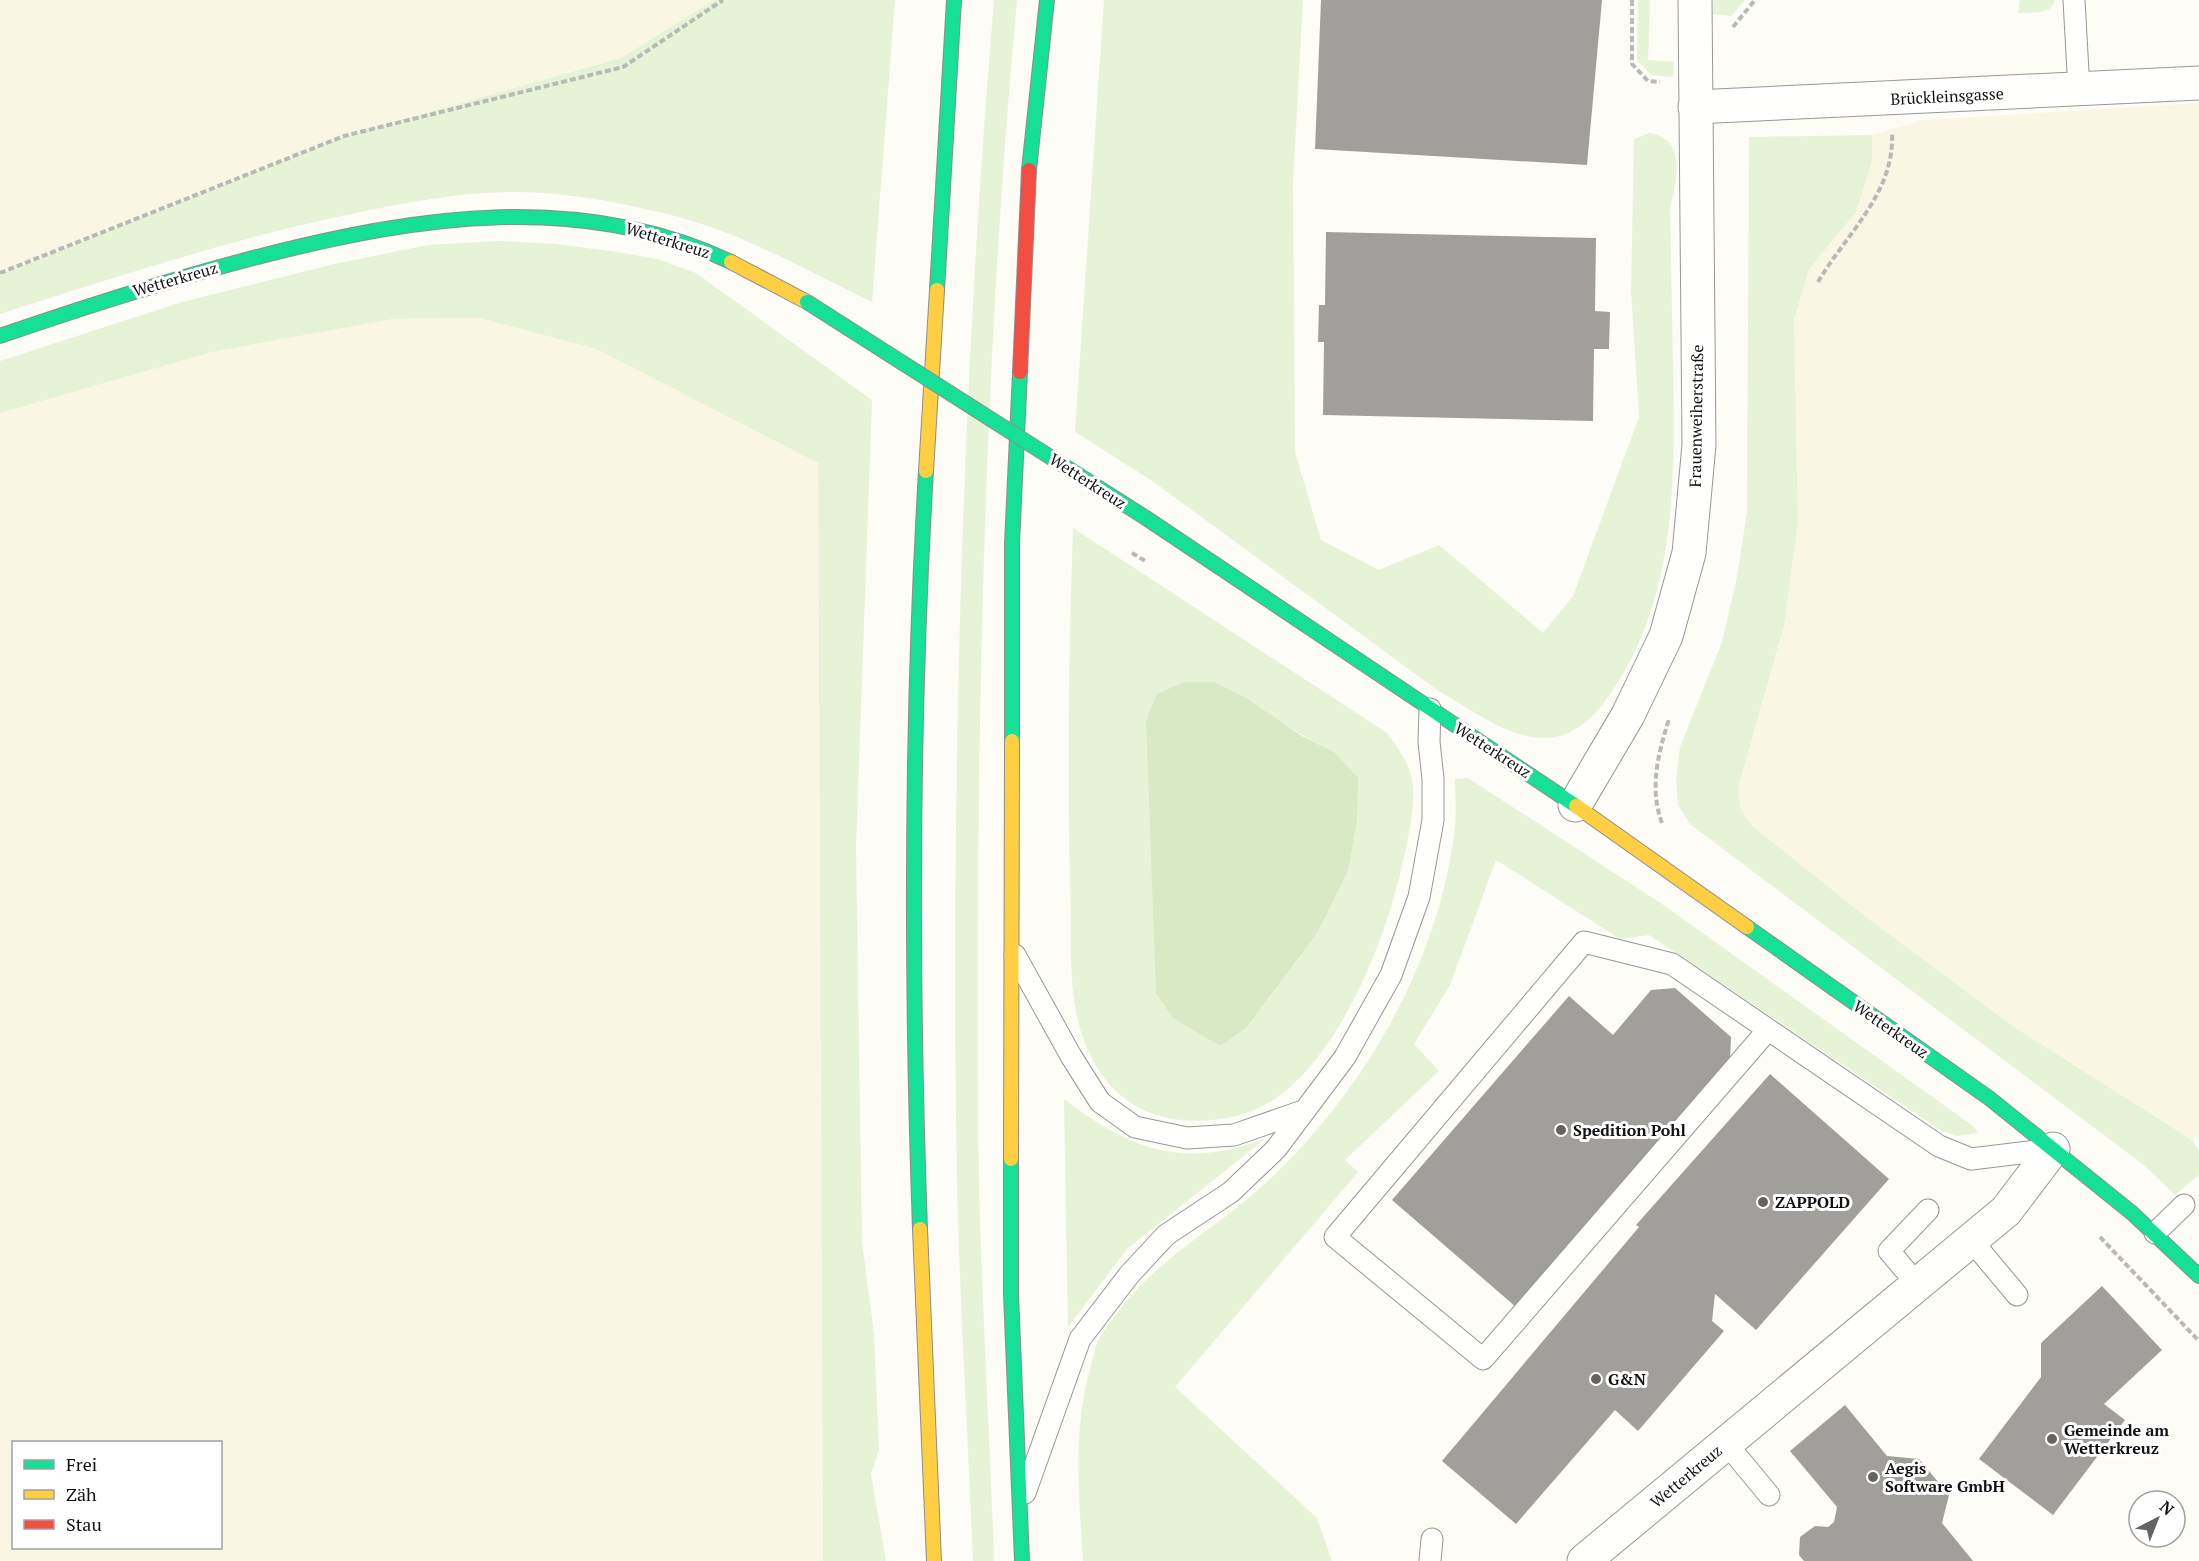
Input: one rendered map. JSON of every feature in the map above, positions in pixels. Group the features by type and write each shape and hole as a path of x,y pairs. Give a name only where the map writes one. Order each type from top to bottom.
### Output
{"main road":[{"path":"934,1561 926,1407 915,1083 916,789 923,523 954,0"},
{"path":"1022,1561 1018,1513 1011,1294 1012,544 1029,171 1047,0"},
{"name":"Wetterkreuz","path":"0,336 120,294 217,267 413,223 471,215 536,215 590,220 638,229 705,249 756,273 807,302 1146,518 1575,805 1989,1098 2155,1233 2199,1276"}],"street":[{"name":"Frauenweiherstraße","path":"1575,805 1628,715 1666,636 1689,553 1699,445 1695,0"},
{"name":"Brückleinsgasse","path":"1695,107 2199,83"},
{"name":"Wetterkreuz","path":"1584,1561 2006,1211 2053,1149"}],"lane":[{"path":"2074,0 2079,90"},
{"path":"1018,1513 1080,1340 1129,1275 1166,1235 1231,1192 1276,1149 1303,1110 1345,1057 1385,985 1419,897 1433,820 1433,779 1428,742 1430,709"},
{"path":"1767,1031 1483,1359 1335,1237 1584,942 1672,964 1767,1031 1939,1146 1971,1159 2053,1149"},
{"path":"1011,948 1071,1056 1100,1102 1135,1127 1187,1138 1234,1135 1303,1110"},
{"path":"2155,1233 2184,1205"},
{"path":"1917,1284 1889,1251 1928,1210"},
{"path":"1971,1240 2017,1295"},
{"path":"1726,1443 1769,1495"},
{"path":"1430,1561 1432,1539"}],"path":[{"path":"0,273 344,136 623,67 723,0"},
{"path":"1632,0 1632,64 1648,81 1670,83"},
{"path":"1818,282 1830,260 1872,206 1882,184 1893,138 1891,99"},
{"path":"1670,714 1659,750 1655,783 1656,805 1663,824 1670,832"}],"shaded area":[{"path":"0,0 714,0 621,58 344,136 0,275"},
{"path":"2199,103 2199,1136 2192,1140 2017,1029 1866,917 1751,825 1740,807 1738,788 1784,626 1798,522 1794,320 1809,269 1856,212 1872,161 1872,135 1924,120"},
{"path":"480,318 596,349 818,463 823,1561 0,1561 0,413 212,352 393,319"}],"green space":[{"path":"714,0 895,0 872,302 744,240 690,220 606,201 548,193 509,192 429,199 306,224 174,259 0,314 0,275 344,136 621,58"},
{"path":"994,0 1017,0 996,277 980,696 978,1114 982,1282 994,1561 973,1561 957,1170 956,835 967,417 983,139"},
{"path":"1104,0 1303,0 1293,182 1295,452 1321,540 1379,570 1439,545 1543,633 1573,596 1639,417 1631,291 1634,139 1650,133 1670,143 1674,152 1677,174 1670,208 1674,408 1672,492 1668,533 1661,574 1650,614 1635,652 1608,697 1578,728 1559,736 1534,737 1505,729 1478,715 1440,692 1151,480 1075,432"},
{"path":"1638,0 1650,0 1648,60 1674,62 1673,77 1651,75 1637,60"},
{"path":"1713,0 1745,0 1731,16 1712,14"},
{"path":"2020,0 2055,0 2053,5 2045,11 2018,13"},
{"path":"1872,135 1872,161 1856,212 1809,269 1794,320 1798,522 1784,626 1738,788 1740,807 1751,825 1866,917 2017,1029 2192,1140 2199,1151 2199,1175 2175,1195 2145,1166 1690,824 1678,805 1676,781 1680,747 1722,642 1737,577 1747,512 1749,137"},
{"path":"497,241 556,244 617,252 657,259 696,273 872,400 856,847 862,1241 874,1335 879,1450 871,1474 886,1561 823,1561 818,463 596,349 480,318 393,319 212,352 0,413 0,361 182,302 334,264 428,245"},
{"path":"1073,528 1387,733 1408,766 1412,779 1411,822 1399,879 1377,947 1346,1014 1306,1071 1283,1093 1254,1110 1238,1115 1222,1119 1188,1121 1156,1115 1140,1109 1126,1100 1103,1077 1094,1063 1081,1032 1072,983 1069,838","holes":["1215,682 1303,736 1334,752 1348,871 1318,932 1246,1028"]},
{"path":"1184,682 1215,682 1246,698 1302,736 1334,752 1358,778 1357,820 1348,871 1318,932 1246,1028 1220,1046 1173,1018 1156,993 1146,720 1157,694"},
{"path":"1468,778 1662,904 1973,1126 1978,1133 1957,1136 1942,1131 1649,935 1620,939 1496,860 1450,985 1414,1044 1439,1071 1345,1160 1358,1172 1175,1387 1317,1518 1332,1561 1083,1561 1079,1439 1085,1390 1099,1339 1130,1298 1160,1267 1245,1201 1284,1166 1320,1126 1353,1083 1383,1037 1408,988 1429,938 1444,886 1454,834 1455,779"},
{"path":"1064,1099 1112,1131 1159,1150 1210,1153 1237,1148 1266,1138 1127,1249 1068,1327"}],"building":[{"path":"1321,0 1602,0 1587,165 1315,149"},
{"path":"1326,232 1596,238 1595,311 1610,312 1609,349 1594,349 1593,421 1323,415 1324,342 1318,342 1319,305 1325,305"},
{"name":"Spedition Pohl","path":"1675,988 1731,1037 1730,1060 1516,1307 1392,1200 1569,996 1613,1035 1651,990"},
{"path":"1770,1074 1889,1179 1756,1330 1715,1294 1712,1321 1724,1331 1638,1431 1615,1410 1516,1524 1442,1461 1639,1227 1636,1225"},
{"path":"2102,1286 2162,1350 2104,1404 2125,1420 2053,1515 1979,1459 2041,1377 2041,1343"},
{"name":"Aegis Software GmbH","path":"1845,1405 1887,1456 1919,1459 1949,1495 1942,1523 1973,1561 1804,1561 1799,1555 1800,1537 1815,1526 1828,1527 1834,1522 1837,1507 1790,1451"}],"traffic: fast":[{"path":"937,290 954,0"},
{"path":"1029,170 1047,0"},
{"path":"0,336 131,293 265,255 323,241 441,221 500,217 558,218 617,225 674,240 731,262"},
{"path":"807,302 1146,518"},
{"path":"1012,741 1012,544 1020,372"},
{"path":"920,1229 915,1040 914,850 917,660 926,471"},
{"path":"1146,518 1576,806"},
{"path":"1747,927 1989,1098 2132,1213 2199,1276"},
{"path":"1011,1159 1011,1294 1022,1561"}],"traffic: slow":[{"path":"731,262 807,302"},
{"path":"926,471 937,290"},
{"path":"1011,1159 1012,741"},
{"path":"1576,806 1747,927"},
{"path":"920,1229 934,1561"}],"traffic: jam":[{"path":"1020,372 1029,170"}],"place":[{"name":"Spedition Pohl","path":"1561,1130"},
{"name":"ZAPPOLD","path":"1763,1202"},
{"name":"G&N","path":"1596,1379"},
{"name":"Gemeinde am Wetterkreuz","path":"2052,1439"},
{"name":"Aegis Software GmbH","path":"1873,1477"}]}
